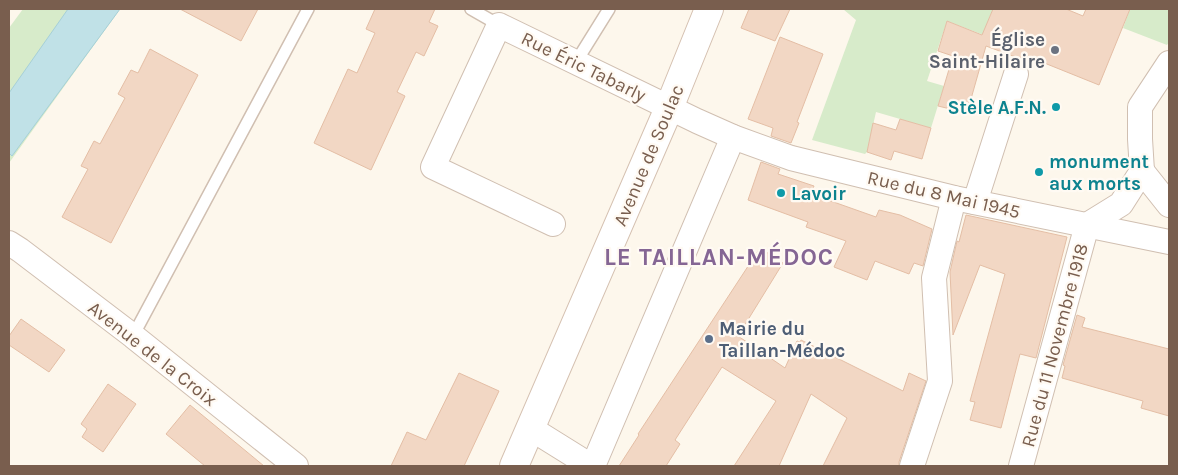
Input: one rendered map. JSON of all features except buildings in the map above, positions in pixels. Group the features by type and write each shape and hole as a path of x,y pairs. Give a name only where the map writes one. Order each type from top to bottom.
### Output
{"main road":[{"name":"Avenue de Soulac","path":"514,466 709,9"}],"street":[{"name":"Rue Éric Tabarly","path":"499,25 668,108"},
{"path":"499,25 433,168 553,224"},
{"path":"1169,63 1140,107 1142,171 1169,205"},
{"path":"912,466 940,381 934,278 1016,74"},
{"name":"Rue du 8 Mai 1945","path":"668,108 733,137 791,158 964,200 1169,242"},
{"path":"530,428 592,466 733,137"},
{"path":"1087,225 1121,204 1142,171"},
{"name":"Rue du 11 Novembre 1918","path":"1021,466 1087,225"},
{"name":"Avenue de la Croix","path":"9,243 133,336 296,466"}],"lane":[{"path":"133,336 308,9"},
{"path":"470,9 499,25"},
{"path":"576,62 609,9"}],"green space":[{"path":"23,9 120,9 9,163 9,28"},
{"path":"843,9 993,9 989,18 992,27 989,37 947,21 927,81 944,86 931,128 876,112 865,154 812,140 856,20"},
{"path":"1130,9 1169,9 1169,42 1167,45 1123,28"}],"water":[{"path":"68,9 120,9 12,156 9,153 9,93"}],"place":[{"name":"Église Saint-Hilaire","path":"1055,50"},
{"name":"Stèle A.F.N.","path":"1056,107"},
{"name":"monument aux morts","path":"1039,172"},
{"name":"Lavoir","path":"781,193"},
{"name":"Mairie du Taillan-Médoc","path":"709,339"}],"district":[{"name":"LE TAILLAN-MÉDOC","path":"719,257"}]}
